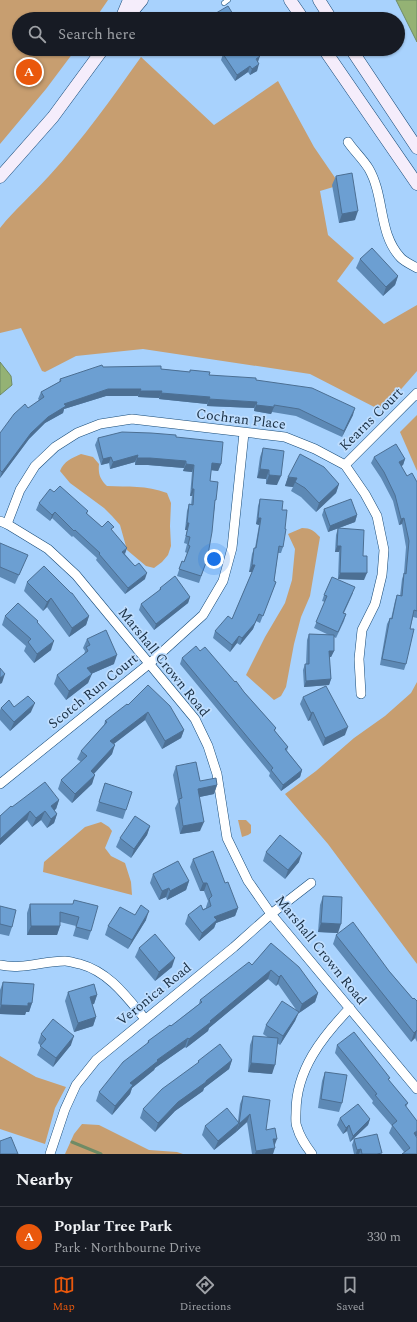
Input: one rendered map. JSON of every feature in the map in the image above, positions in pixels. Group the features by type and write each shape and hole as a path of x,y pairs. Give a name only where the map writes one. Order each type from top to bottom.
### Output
{"main road":[{"path":"124,12 129,0"},
{"path":"132,12 142,0"},
{"path":"290,0 298,12"},
{"path":"319,0 327,12"},
{"path":"0,177 52,117 98,56"},
{"path":"329,56 417,184"},
{"path":"356,56 417,148"}],"street":[{"path":"348,142 369,169 379,197 389,241 402,259 417,268"},
{"name":"Kearns Court","path":"345,465 417,393"},
{"name":"Cochran Place","path":"4,522 20,490 35,466 55,447 77,433 100,424 132,419 285,437 315,448 345,465 365,494 377,516 384,550 382,575 374,604 362,630 359,659 361,694"},
{"name":"Scotch Run Court","path":"0,784 150,663 203,615 223,581 232,548 244,433"},
{"name":"Marshall Crown Road","path":"4,522 48,550 76,575 195,719 208,746 217,774 227,838 248,881 271,914 417,1089"},
{"name":"Veronica Road","path":"50,1154 65,1109 76,1085 96,1060 145,1018 234,947 271,914 311,883"},
{"path":"0,965 26,966 66,961 87,966 104,975 118,986 145,1018"},
{"path":"312,1154 303,1143 296,1126 296,1099 302,1075 317,1046 350,1008"}],"shaded area":[{"path":"0,0 108,0 100,12 12,12 12,56 71,56 46,89 0,144"},
{"path":"396,0 417,0 417,42 405,18 405,12 402,12"},
{"path":"141,57 214,125 278,81 314,147 340,185 320,191 328,235 354,258 337,281 384,324 417,305 417,371 382,411 310,374 143,349 76,356 45,372 42,371 21,328 0,333 0,228 74,148"},
{"path":"0,362 11,376 12,385 0,395"},
{"path":"417,415 417,471 400,432"},
{"path":"81,454 93,457 99,464 100,476 107,486 144,488 159,490 167,493 171,503 171,546 168,555 154,568 146,566 127,550 120,525 104,508 70,483 60,471 66,462"},
{"path":"302,528 312,530 320,537 310,596 301,617 286,687 281,696 274,700 246,675 265,637 285,603 292,580 295,549 288,534"},
{"path":"417,682 417,964 328,844 285,794 316,771 354,738 385,716 411,693"},
{"path":"238,820 246,820 251,825 251,833 242,837"},
{"path":"101,822 112,831 105,848 111,856 125,863 131,882 132,895 43,872 44,862 85,827"},
{"path":"0,1056 36,1077 66,1087 55,1108 45,1144 0,1129"},
{"path":"82,1124 99,1125 149,1150 177,1152 183,1154 65,1154 74,1134"}],"building":[{"path":"228,6 232,12 218,12"},
{"path":"224,56 260,56 256,59 259,64 252,69 250,66 237,75"},
{"path":"352,173 358,211 342,214 336,176"},
{"path":"372,248 398,276 386,287 360,259"},
{"path":"102,365 103,367 161,366 161,369 190,372 190,370 210,372 209,375 256,378 256,380 312,388 355,408 344,431 299,409 274,405 274,407 256,405 257,402 209,399 210,397 161,393 162,391 140,391 141,389 108,389 64,404 66,406 48,417 31,433 2,472 0,470 0,433 14,414 25,404 28,408 44,397 41,392 61,381 60,379"},
{"path":"122,432 176,435 176,437 223,442 221,464 212,463 210,481 218,482 207,560 201,576 179,569 182,561 184,562 190,546 188,545 190,537 186,536 189,523 187,523 189,504 193,505 194,489 192,489 194,465 186,464 186,461 137,458 138,455 113,462 111,457 103,459 98,438"},
{"path":"396,444 405,459 399,462 407,476 412,473 417,482 417,611 414,610 410,629 414,629 406,664 382,659 390,618 392,619 397,595 402,596 409,541 404,518 401,519 395,495 384,472 374,457"},
{"path":"263,448 284,451 281,476 269,475 269,470 260,469"},
{"path":"300,454 324,467 339,484 319,503 305,488 295,482 297,478 288,477"},
{"path":"60,486 88,511 86,513 102,527 108,521 114,527 111,529 127,548 122,552 135,566 139,563 147,573 128,588 99,554 100,553 75,530 74,531 55,512 52,515 39,503 50,489 54,492"},
{"path":"260,499 283,501 282,510 287,510 283,547 279,546 274,581 276,582 263,616 259,614 255,623 242,638 239,636 232,645 215,631 228,616 232,619 255,565 252,565 254,548 256,548 261,518 258,518"},
{"path":"351,499 357,515 330,526 324,509"},
{"path":"338,528 364,530 363,556 367,556 367,573 340,573 341,546 337,546"},
{"path":"0,543 28,555 19,575 0,567"},
{"path":"44,566 72,593 89,616 72,628 51,598 47,602 27,582"},
{"path":"175,576 190,597 156,624 141,604"},
{"path":"332,577 355,587 343,613 346,614 338,632 316,622 327,596 324,595"},
{"path":"18,603 38,621 37,622 54,641 37,654 28,642 31,639 5,616"},
{"path":"106,630 117,655 87,668 92,674 69,691 57,675 88,651 86,647 90,645 87,639"},
{"path":"309,634 334,635 334,651 329,651 331,679 306,681 305,664 309,664"},
{"path":"196,646 200,651 205,647 235,682 236,681 276,728 274,730 288,747 285,749 302,770 283,785 271,770 273,768 182,658"},
{"path":"0,668 5,674 0,678"},
{"path":"148,685 170,706 184,730 165,741 148,712 110,741 115,745 91,771 95,775 75,794 61,780 87,756 81,751 107,722 105,721 127,704 128,705"},
{"path":"326,686 348,727 325,738 313,712 311,713 303,697"},
{"path":"28,696 35,703 14,722 1,708 9,700 14,707"},
{"path":"196,762 200,781 216,778 217,785 198,789 204,822 183,826 179,799 182,798 176,766"},
{"path":"45,782 59,800 51,806 57,814 51,819 45,811 36,818 30,811 0,839 0,816 11,806 12,807"},
{"path":"105,783 132,792 126,810 99,802"},
{"path":"135,816 150,826 134,849 120,838"},
{"path":"280,835 302,853 288,870 266,852"},
{"path":"213,851 225,883 228,882 238,908 214,917 217,920 202,933 188,915 201,905 203,910 211,906 209,899 212,896 207,883 203,883 193,859"},
{"path":"178,861 189,881 170,891 169,888 162,891 153,874"},
{"path":"323,896 342,897 341,924 321,923"},
{"path":"74,900 98,906 91,931 76,927 79,917 60,912 60,926 31,926 30,904 73,904"},
{"path":"141,905 149,911 132,940 108,926 120,907 135,915"},
{"path":"0,906 16,910 12,927 0,924"},
{"path":"353,922 389,971 413,999 414,998 417,1001 417,1030 414,1033 336,935"},
{"path":"155,934 175,958 159,972 139,948"},
{"path":"271,943 299,967 318,993 302,1004 281,975 279,977 271,970 210,1021 211,1022 189,1039 188,1038 157,1060 158,1061 130,1083 133,1085 115,1106 99,1092 123,1062 149,1042 148,1041 170,1025 171,1026 202,1002 200,1000 249,962 252,965"},
{"path":"3,982 34,984 32,1003 28,1003 28,1006 1,1005"},
{"path":"94,984 97,995 90,997 96,1017 78,1023 68,992"},
{"path":"282,1001 299,1012 283,1036 266,1025"},
{"path":"53,1019 74,1036 56,1058 40,1046 46,1039 41,1034"},
{"path":"354,1032 390,1078 388,1079 408,1103 405,1105 417,1121 417,1131 414,1133 417,1138 417,1154 402,1154 410,1148 392,1125 397,1121 337,1045"},
{"path":"253,1036 278,1038 275,1065 251,1063"},
{"path":"220,1044 232,1060 206,1082 178,1102 158,1123 143,1109 162,1089 199,1062 198,1061"},
{"path":"325,1072 347,1075 342,1103 321,1099"},
{"path":"243,1096 270,1100 266,1130 275,1128 277,1139 273,1139 275,1148 256,1151 250,1114 239,1124"},
{"path":"358,1104 370,1119 353,1136 349,1125 346,1128 340,1118"},
{"path":"227,1108 239,1123 218,1141 205,1126"},
{"path":"377,1134 382,1153 362,1154 361,1149 357,1150 354,1139"},
{"path":"11,1137 18,1154 0,1154 0,1141"}],"waterway":[{"path":"72,1142 101,1154"}],"place":[{"name":"Poplar Tree Park","path":"29,72"}]}
